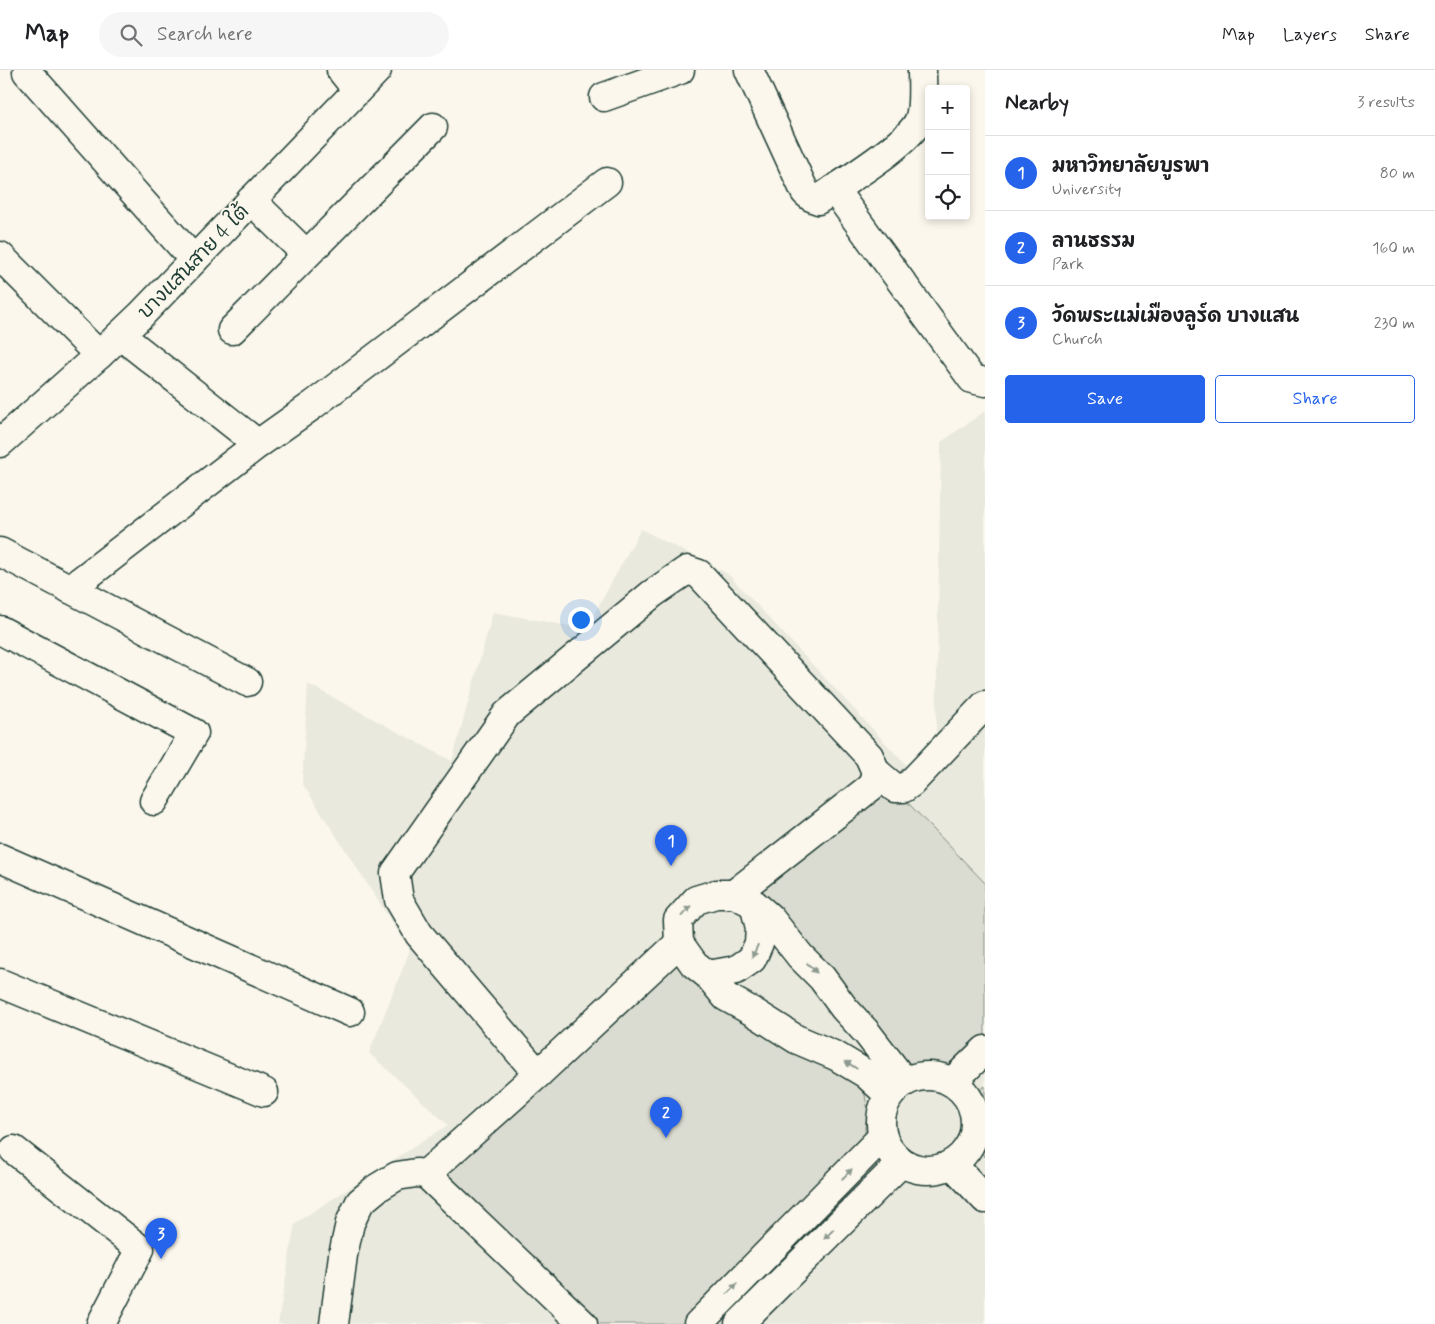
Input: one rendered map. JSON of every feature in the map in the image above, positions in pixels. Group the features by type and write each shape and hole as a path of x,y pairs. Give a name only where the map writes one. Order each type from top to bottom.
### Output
{"street":[{"name":"บางแสนสาย 4 ใต้","path":"0,443 99,355 194,260 251,200 349,80 377,70"},
{"path":"749,70 805,192 818,200 888,152 913,131 920,119 923,94 922,70"},
{"path":"604,97 672,71"},
{"path":"28,72 194,260"},
{"path":"232,330 433,126"},
{"path":"70,589 258,444 314,405 607,182"},
{"path":"834,189 972,379 985,382"},
{"path":"251,200 306,254"},
{"path":"0,256 99,355"},
{"path":"120,335 258,444"},
{"path":"0,552 248,682"},
{"path":"538,1074 419,934 399,900 395,873 507,714 652,594 688,570 699,574 869,756 876,772 895,788 904,788 911,783 985,705"},
{"path":"0,630 194,733 154,801"},
{"path":"744,899 872,786 876,772"},
{"path":"0,858 350,1012"},
{"path":"716,894 744,899 770,918 885,1055 896,1088 866,1074 836,1056 796,1039 726,997 708,975 694,964 679,942 678,920 696,900 716,894"},
{"path":"708,975 736,970 752,959 759,942 760,928 744,899"},
{"path":"426,1174 538,1074 679,942"},
{"path":"0,983 264,1092"},
{"path":"969,1089 942,1077 930,1075 917,1076 896,1088 882,1108 880,1123 882,1138 890,1152 901,1163 927,1171 940,1169 952,1164 964,1155 978,1150 974,1112 969,1089 985,1050"},
{"path":"698,1324 882,1138"},
{"path":"14,1150 140,1249 101,1324"},
{"path":"739,1324 901,1163"},
{"path":"952,1164 985,1199"},
{"path":"334,1324 343,1255 350,1222 360,1202 377,1188 398,1176 416,1173 426,1174 583,1324"}],"shaded area":[{"path":"985,411 985,1324 278,1324 295,1223 448,1125 369,1053 410,950 302,783 308,684 452,761 493,612 586,629 641,529 728,574 907,766 936,733 941,442"},
{"path":"884,778 985,883 985,1050 960,1075 908,1073 742,888"},
{"path":"674,953 856,1081 865,1095 868,1112 865,1127 865,1150 685,1324 583,1324 426,1174"},
{"path":"985,1086 985,1157 971,1143 978,1092"}],"place":[{"name":"มหาวิทยาลัยบูรพา","path":"671,866"},
{"name":"ลานธรรม","path":"666,1138"},
{"name":"วัดพระแม่เมืองลูร์ด บางแสน","path":"161,1259"}]}
